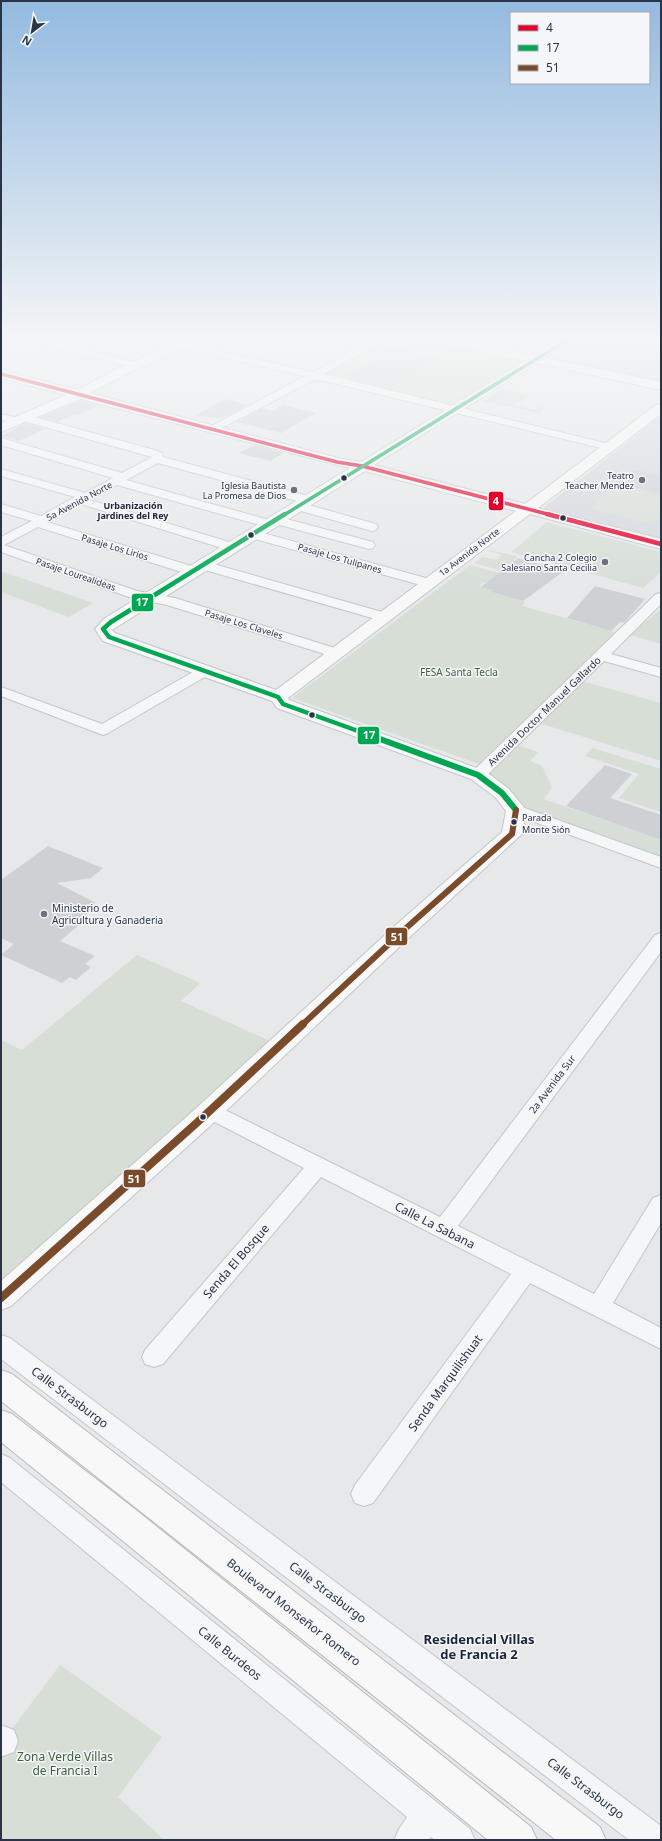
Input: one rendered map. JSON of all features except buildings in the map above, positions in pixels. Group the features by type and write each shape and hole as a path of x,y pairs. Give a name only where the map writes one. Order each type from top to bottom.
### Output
{"main road":[{"path":"1,428 12,423"},
{"path":"195,423 337,462 362,466 661,544"},
{"path":"434,423 111,622 104,629 109,637 278,697 283,704 478,775"},
{"name":"1a Avenida Norte","path":"278,697 641,423"},
{"name":"Avenida Doctor Manuel Gallardo","path":"478,775 502,793 516,810"},
{"path":"1,1298 210,1110 404,929 512,834 516,810"},
{"name":"Boulevard Monseñor Romero","path":"1,1383 587,1840"},
{"path":"1,1424 124,1521 518,1840"}],"street":[{"path":"36,423 151,452 158,455 156,459 303,503 372,527"},
{"path":"215,428 225,423"},
{"path":"509,423 609,447"},
{"path":"1,442 120,479 273,522 369,546"},
{"name":"5a Avenida Norte","path":"1,542 156,459"},
{"path":"1,472 232,547"},
{"name":"Pasaje Los Lirios","path":"1,508 40,522 198,568 384,617"},
{"name":"Pasaje Los Tulipanes","path":"252,534 428,583"},
{"name":"Pasaje Lourealideas","path":"1,548 134,594 151,598"},
{"name":"Avenida Doctor Manuel Gallardo","path":"478,775 661,597"},
{"name":"Pasaje Los Claveles","path":"151,598 170,601 336,653"},
{"path":"600,655 661,673"},
{"path":"1,691 103,730 204,671"},
{"path":"516,810 661,863"},
{"name":"2a Avenida Sur","path":"444,1229 661,939"},
{"name":"Calle La Sabana","path":"210,1110 661,1339"},
{"name":"Senda El Bosque","path":"154,1357 318,1166"},
{"path":"598,1307 661,1204"},
{"name":"Senda Marquilishuat","path":"364,1494 526,1271"},
{"name":"Calle Strasburgo","path":"1,1345 654,1840"},
{"name":"Calle Burdeos","path":"1,1466 459,1840"},
{"path":"410,1840 427,1815"}],"shaded area":[{"path":"652,423 661,423 661,538 543,508"}],"green space":[{"path":"616,486 661,497 661,517 653,525 589,509"},
{"name":"Cancha 2 Colegio Salesiano Santa Cecilia","path":"547,522 661,552 661,572 643,588 511,552"},
{"path":"490,550 517,556 514,560 550,570 502,571 474,563 483,557 496,560 502,555 488,551"},
{"name":"FESA Santa Tecla","path":"470,565 528,581 498,587 484,582 479,586 493,590 492,592 525,602 522,606 615,632 479,764 292,698"},
{"path":"1,571 93,603 69,617 1,592"},
{"path":"661,609 661,644 630,635"},
{"path":"581,681 661,703 661,761 539,723"},
{"path":"518,745 538,752 530,761 542,766 552,787 544,799 661,840 661,859 523,808 510,790 486,773"},
{"path":"592,748 661,769 661,812 619,798 639,774 585,756"},
{"path":"137,955 200,983 181,1001 270,1041 1,1286 1,1040 22,1050"},
{"name":"Zona Verde Villas de Francia I","path":"60,1665 162,1737 118,1797 164,1840 1,1840 1,1740 3,1741"}],"transit line":[{"name":"4","path":"188,423 337,462 362,466 661,544"},
{"name":"17","path":"433,423 111,622 103,629 109,637 278,697 283,704 478,775 502,793 516,810"},
{"name":"51","path":"1,1298 201,1119 405,929 512,834 516,810"}],"place":[{"name":"Teatro Teacher Mendez","path":"642,480"},
{"name":"Iglesia Bautista La Promesa de Dios","path":"294,490"},
{"name":"Cancha 2 Colegio Salesiano Santa Cecilia","path":"605,562"},
{"name":"Parada Monte Sión","path":"514,822"},
{"name":"Ministerio de Agricultura y Ganaderia","path":"44,914"}],"district":[{"name":"Urbanización Jardines del Rey","path":"133,510"},
{"name":"Residencial Villas de Francia 2","path":"479,1646"}]}
